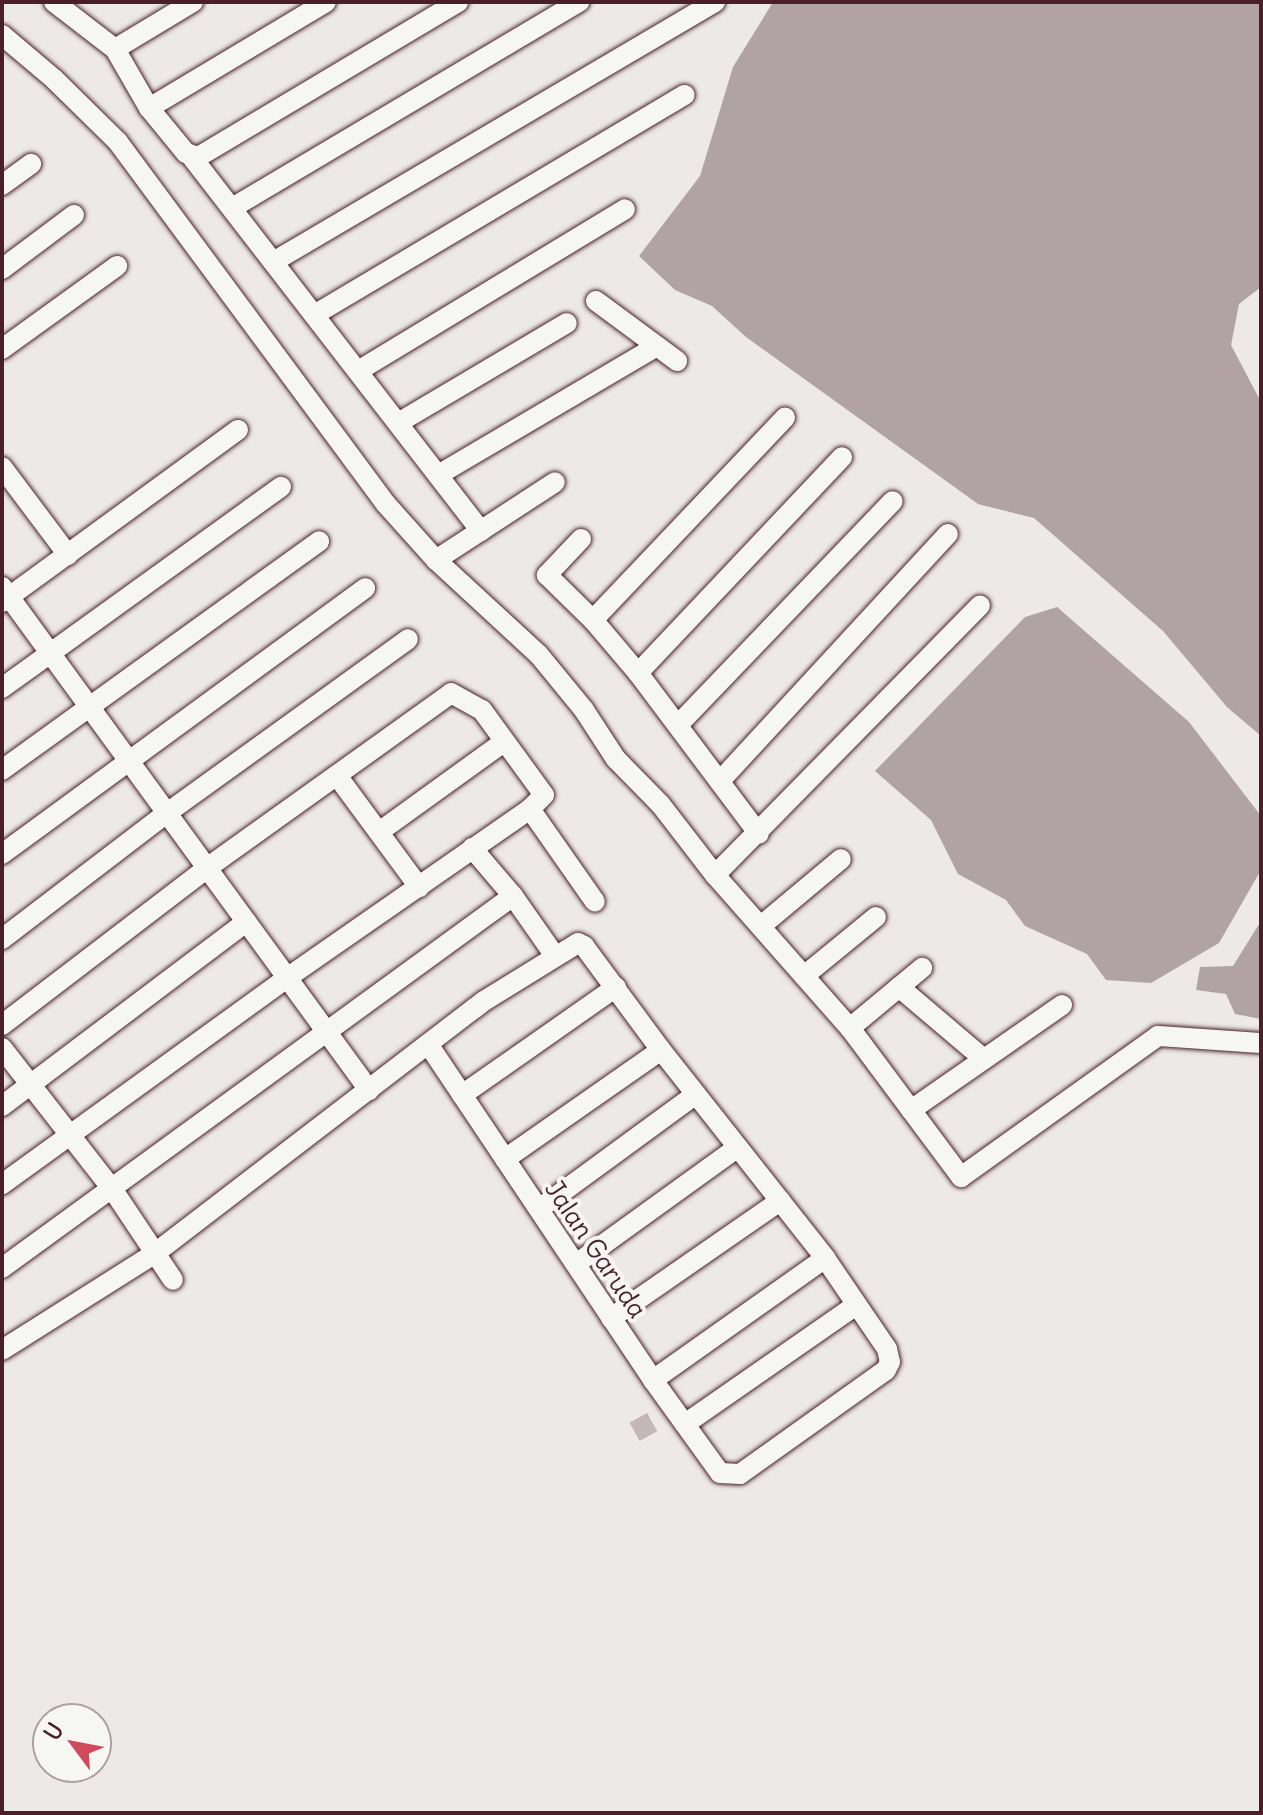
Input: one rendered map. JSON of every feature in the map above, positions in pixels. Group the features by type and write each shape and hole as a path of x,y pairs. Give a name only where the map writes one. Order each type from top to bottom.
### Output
{"street":[{"path":"115,49 193,2"},
{"path":"149,108 326,2"},
{"path":"191,156 198,157 458,2"},
{"path":"232,208 579,2"},
{"path":"273,262 715,2"},
{"path":"57,3 115,49 149,108 232,208 481,531"},
{"path":"2,35 54,79 118,142 385,503 436,560 539,655 584,710 616,759 661,805 715,875 850,1028 961,1177 1158,1036 1261,1043"},
{"path":"314,315 685,95"},
{"path":"2,185 31,164"},
{"path":"358,371 625,209"},
{"path":"2,269 74,215"},
{"path":"2,349 117,266"},
{"path":"596,301 677,361"},
{"path":"398,423 567,323"},
{"path":"438,475 657,346"},
{"path":"593,620 785,418"},
{"path":"238,430 68,555 4,596 50,652 369,1090"},
{"path":"638,673 842,457"},
{"path":"2,467 68,555"},
{"path":"436,560 555,482"},
{"path":"2,688 281,487"},
{"path":"678,725 893,501"},
{"path":"720,781 948,534"},
{"path":"581,539 547,575 593,620 638,673 759,834"},
{"path":"2,770 319,541"},
{"path":"2,854 365,588"},
{"path":"715,875 759,834 980,605"},
{"path":"2,939 167,813 408,639"},
{"path":"2,1025 207,868 338,777 451,693 482,710 544,795 530,809 287,978 2,1184"},
{"path":"379,832 504,742"},
{"path":"338,777 419,887"},
{"path":"530,809 595,902"},
{"path":"472,848 513,896 555,956"},
{"path":"761,926 841,859"},
{"path":"2,1268 513,896"},
{"path":"804,976 876,917"},
{"path":"2,1106 246,922"},
{"path":"2,1350 154,1254 484,1001 571,944 584,946 695,1095 825,1258 856,1305 685,1424"},
{"path":"850,1028 922,968"},
{"path":"462,1095 616,987"},
{"path":"899,987 984,1059"},
{"path":"911,1110 1062,1005"},
{"name":"Jalan Garuda","path":"428,1044 653,1380 720,1473 740,1474 886,1370 890,1362 887,1349 856,1305"},
{"path":"2,1048 113,1190 173,1280"},
{"path":"505,1159 661,1050"},
{"path":"539,1209 695,1095"},
{"path":"576,1264 737,1148"},
{"path":"611,1318 780,1201"},
{"path":"653,1380 825,1258"}],"shaded area":[{"path":"773,2 1261,2 1261,287 1239,304 1231,345 1261,402 1261,736 1227,707 1163,631 1034,518 978,504 746,337 712,306 675,290 639,256 700,176 733,67"},
{"path":"1057,607 1189,722 1261,816 1261,870 1219,943 1151,983 1106,980 1087,954 1025,926 1006,900 958,874 931,820 875,771 1025,617"},
{"path":"1261,921 1261,1019 1235,1014 1226,994 1196,990 1200,967 1233,966"}],"building":[{"path":"647,1413 657,1431 640,1441 630,1423"}]}
